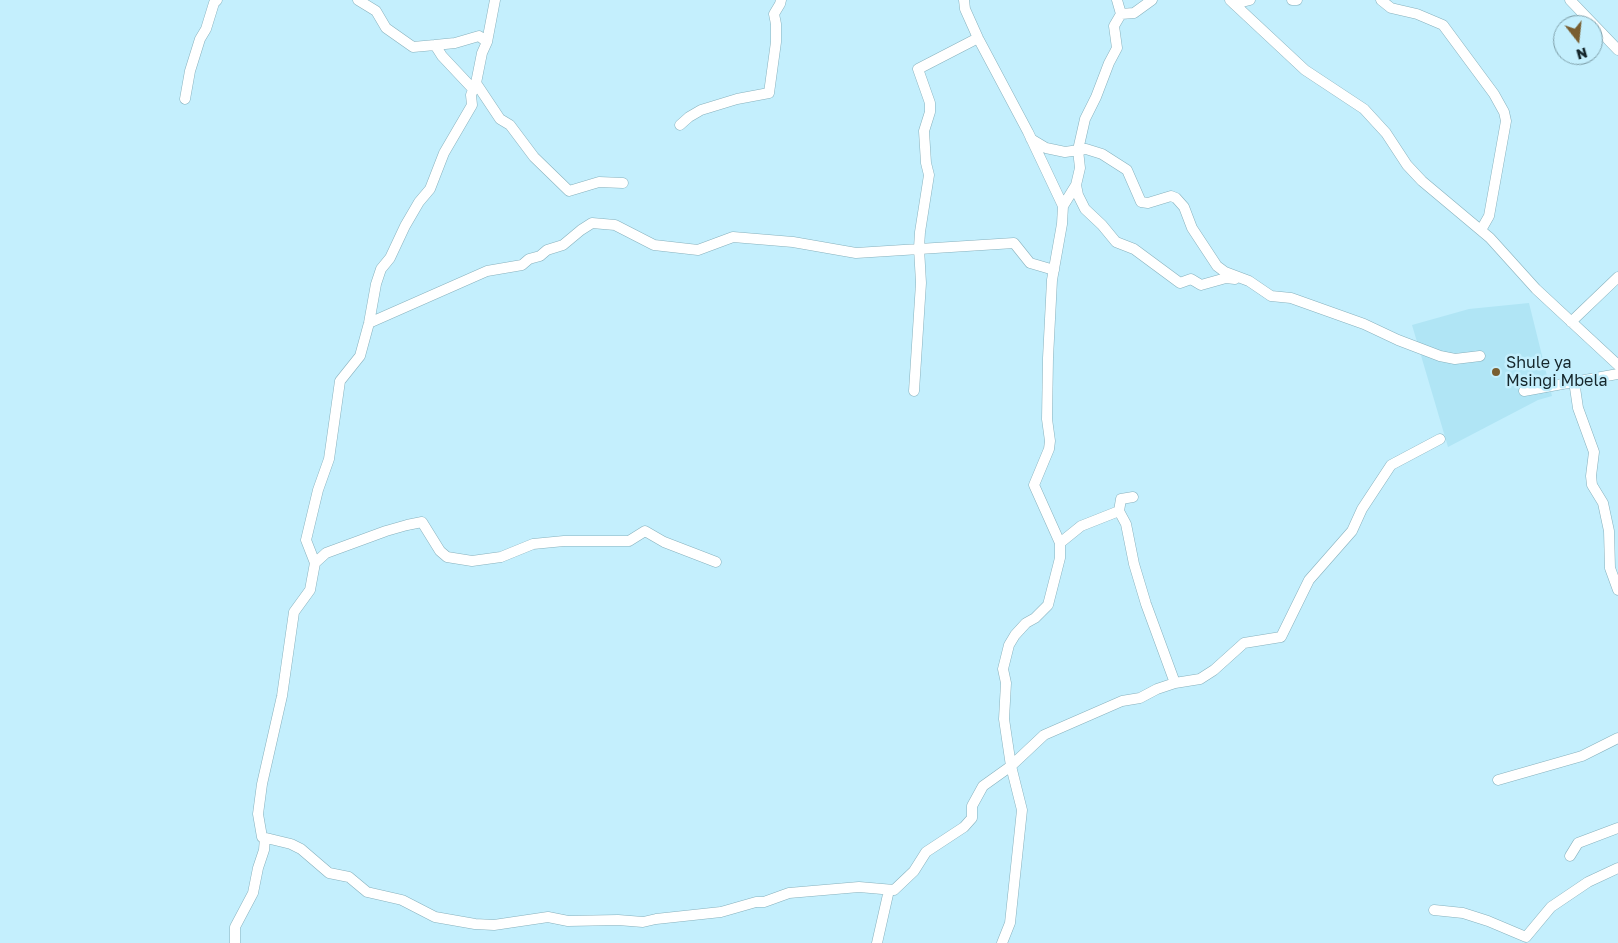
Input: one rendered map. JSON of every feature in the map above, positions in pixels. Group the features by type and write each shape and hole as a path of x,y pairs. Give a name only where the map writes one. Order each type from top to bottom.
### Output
{"street":[{"path":"185,99 190,72 200,39 206,29 214,3 217,0"},
{"path":"358,0 376,11 386,28 412,47 455,43 479,36 487,42"},
{"path":"495,0 487,42 482,53 474,86 472,105 444,152 430,189 405,226 390,258 381,269 360,356 340,381 329,459 318,490 306,540 315,563 310,590 294,612 282,696 262,784 258,814 262,837 291,844 329,873 349,877 366,892 402,900 435,917 475,924 494,924 548,917 568,921 618,920 643,922 721,912 756,902 764,902 789,893 858,887 894,890 914,871 926,852 964,826 972,818 972,806 982,786 1011,766 1044,735 1122,701 1140,698 1175,683 1200,679 1214,670 1244,643 1280,637 1309,580 1352,531 1362,509 1391,465 1440,439"},
{"path":"680,125 701,110 769,93 776,42 774,14 781,0"},
{"path":"964,0 965,9 978,38 1063,206"},
{"path":"1002,943 1010,923 1022,810 1011,766 1004,718 1006,683 1003,669 1014,635 1048,605 1060,558 1060,543 1034,485 1049,449 1050,441 1047,419 1052,280 1063,206 1076,185 1080,168 1078,150 1085,119 1117,48 1114,26 1121,14 1117,0"},
{"path":"1121,14 1134,13 1152,0"},
{"path":"1232,2 1250,0"},
{"path":"1292,0 1298,0"},
{"path":"1380,0 1391,8 1417,14 1443,25 1494,94 1504,112 1506,121 1488,216 1481,230"},
{"path":"1570,0 1618,50"},
{"path":"1232,2 1305,70 1364,109 1386,133 1407,165 1490,238 1536,289 1618,365"},
{"path":"914,391 920,282 918,248 929,175 926,163 924,131 930,112 930,103 918,68 978,38"},
{"path":"435,45 442,56 474,86 500,118 510,125 534,157 569,191 599,182 623,183"},
{"path":"1031,140 1046,148 1065,152 1086,149 1102,154 1127,170 1141,202 1148,203 1171,196 1176,198 1184,207 1192,228 1217,266 1225,272 1249,281 1271,296 1291,298 1355,321 1440,356 1455,359 1480,356"},
{"path":"1076,185 1078,195 1085,209 1116,242 1134,249 1180,283 1191,279 1201,284 1226,278 1249,281"},
{"path":"369,323 487,271 522,266 529,259 540,256 547,250 563,244 592,223 615,225 654,245 698,250 733,237 793,242 856,253 1014,243 1030,263 1054,270"},
{"path":"1571,322 1618,277"},
{"path":"1524,391 1618,374"},
{"path":"1574,381 1578,408 1594,452 1591,476 1592,485 1603,503 1610,531 1610,568 1618,590"},
{"path":"1133,497 1121,499 1119,511 1126,524 1134,564 1146,604 1175,683"},
{"path":"1060,543 1081,526 1119,511"},
{"path":"315,563 326,553 407,525 422,522 437,547 447,557 472,561 501,557 533,544 564,540 629,541 646,531 664,542 716,562"},
{"path":"1498,780 1582,756 1618,738"},
{"path":"1570,856 1578,843 1618,828"},
{"path":"235,943 235,927 252,893 264,850 265,838"},
{"path":"1434,910 1472,916 1526,937 1551,907 1588,882 1618,868"},
{"path":"876,943 889,890"}],"shaded area":[{"path":"1529,303 1552,396 1538,400 1448,447 1412,325 1469,309"}],"place":[{"name":"Shule ya Msingi Mbela","path":"1496,372"}]}
